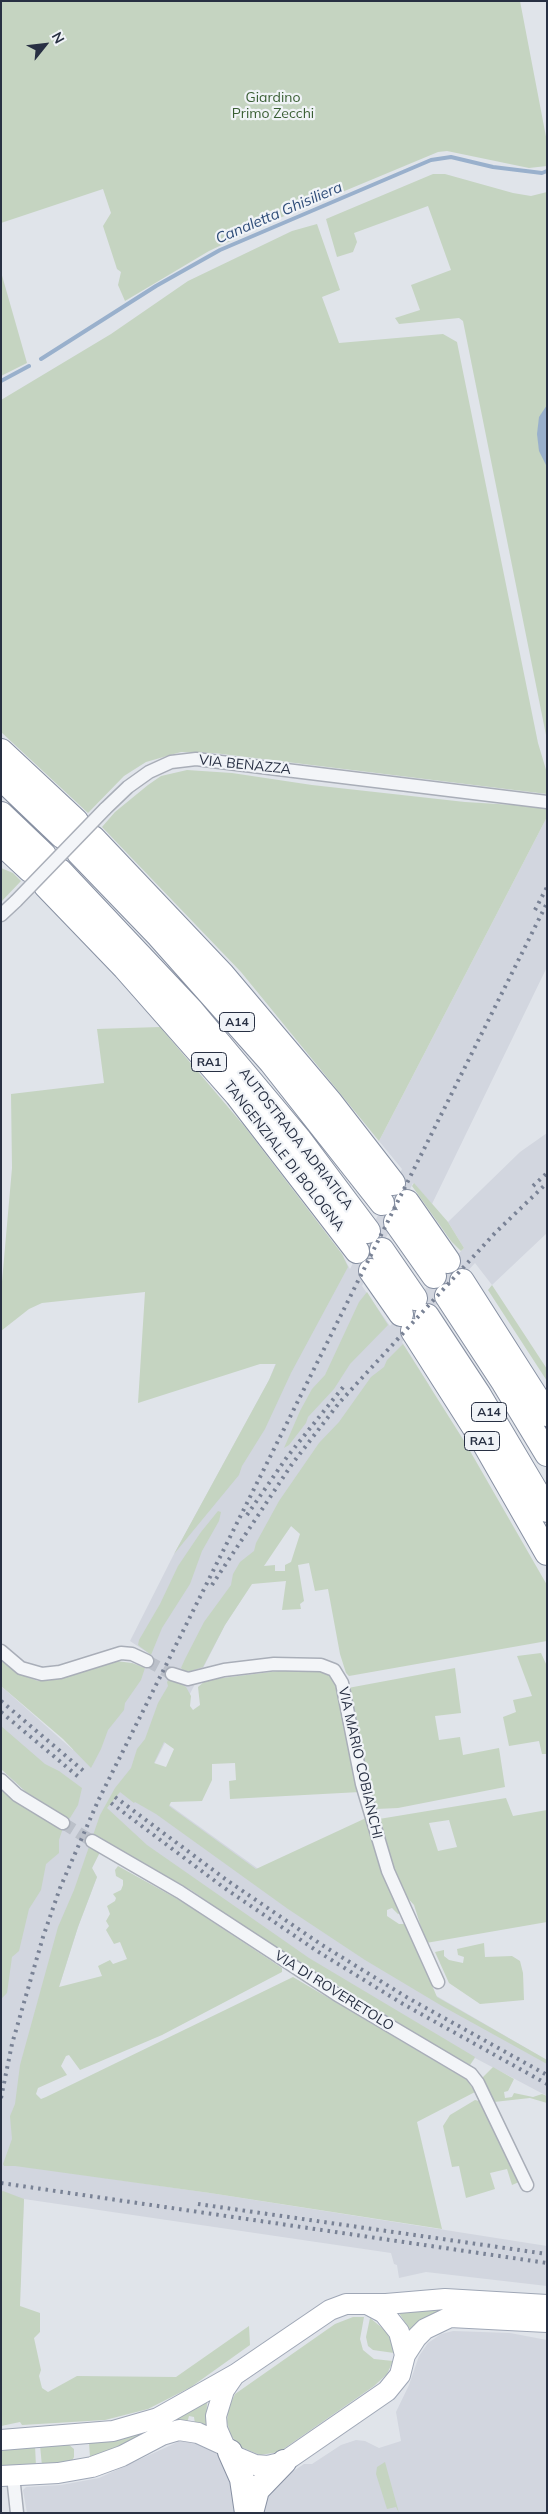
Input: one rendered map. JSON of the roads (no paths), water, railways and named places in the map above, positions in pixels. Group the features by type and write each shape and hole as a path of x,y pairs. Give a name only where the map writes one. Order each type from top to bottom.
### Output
{"highway":[{"path":"1,751 69,829 1,778"},
{"name":"AUTOSTRADA ADRIATICA","path":"1,814 45,870 198,1017 299,1139 414,1315 479,1395 547,1510"},
{"path":"1,843 45,870"},
{"path":"86,846 234,989 331,1103 387,1193"},
{"path":"401,1212 441,1269"},
{"name":"RA1","path":"371,1271 414,1315 482,1441 547,1553"},
{"name":"A14","path":"547,1414 454,1288 504,1383 547,1454"},
{"path":"227,2448 242,2479 247,2513"},
{"path":"251,2513 257,2490 284,2462"}],"main road":[{"path":"1,2440 108,2431 139,2425 177,2409 236,2374 330,2310 346,2304 386,2304 445,2299 547,2305"},
{"path":"365,2303 379,2310 392,2322 401,2337 405,2355"},
{"path":"7,2476 68,2472 99,2465 174,2431 198,2433 227,2448 241,2460 255,2466 268,2466 284,2462 387,2391 400,2375 405,2355 416,2338 425,2329 450,2317 547,2322"},
{"path":"227,2448 216,2424 217,2407 224,2390 236,2374"}],"street":[{"name":"VIA BENAZZA","path":"1,915 128,787 149,772 172,762 196,759 547,802"},
{"path":"1,1651 21,1668 42,1674 60,1672 121,1653 132,1654 147,1661"},
{"name":"VIA MARIO COBIANCHI","path":"172,1674 188,1679 224,1670 274,1664 321,1664 334,1670 342,1683 362,1784 388,1872 438,1982"},
{"path":"1,1780 17,1794 63,1823"},
{"name":"VIA DI ROVERETOLO","path":"92,1841 180,1892 328,1989 470,2074 478,2083 527,2185"},
{"path":"7,2476 17,2513"}],"water":[{"path":"547,405 547,467 539,451 537,434 539,417"}],"waterway":[{"name":"Canaletta Ghisiliera","path":"41,359 156,286 220,250 431,160 451,157 493,167 542,173 547,171"},
{"name":"Canaletta Ghisiliera","path":"1,381 29,366"}],"tunnel":[{"path":"147,1661 172,1674"},
{"path":"63,1823 92,1841"}],"railway":[{"path":"535,910 547,887"},
{"path":"1,2098 12,2044 43,1937 60,1888 98,1801 547,903"},
{"path":"533,1186 547,1173"},
{"path":"212,1585 292,1464 339,1403 495,1233 547,1183"},
{"path":"247,1515 287,1457 344,1386"},
{"path":"1,1701 86,1773"},
{"path":"1,1712 81,1779"},
{"path":"115,1797 228,1881 322,1945 408,1998 547,2075"},
{"path":"111,1803 223,1887 317,1951 403,2004 547,2084"},
{"path":"1,2183 547,2263"},
{"path":"198,2204 547,2254"}],"park label":[{"name":"Giardino Primo Zecchi","path":"273,106"}]}
